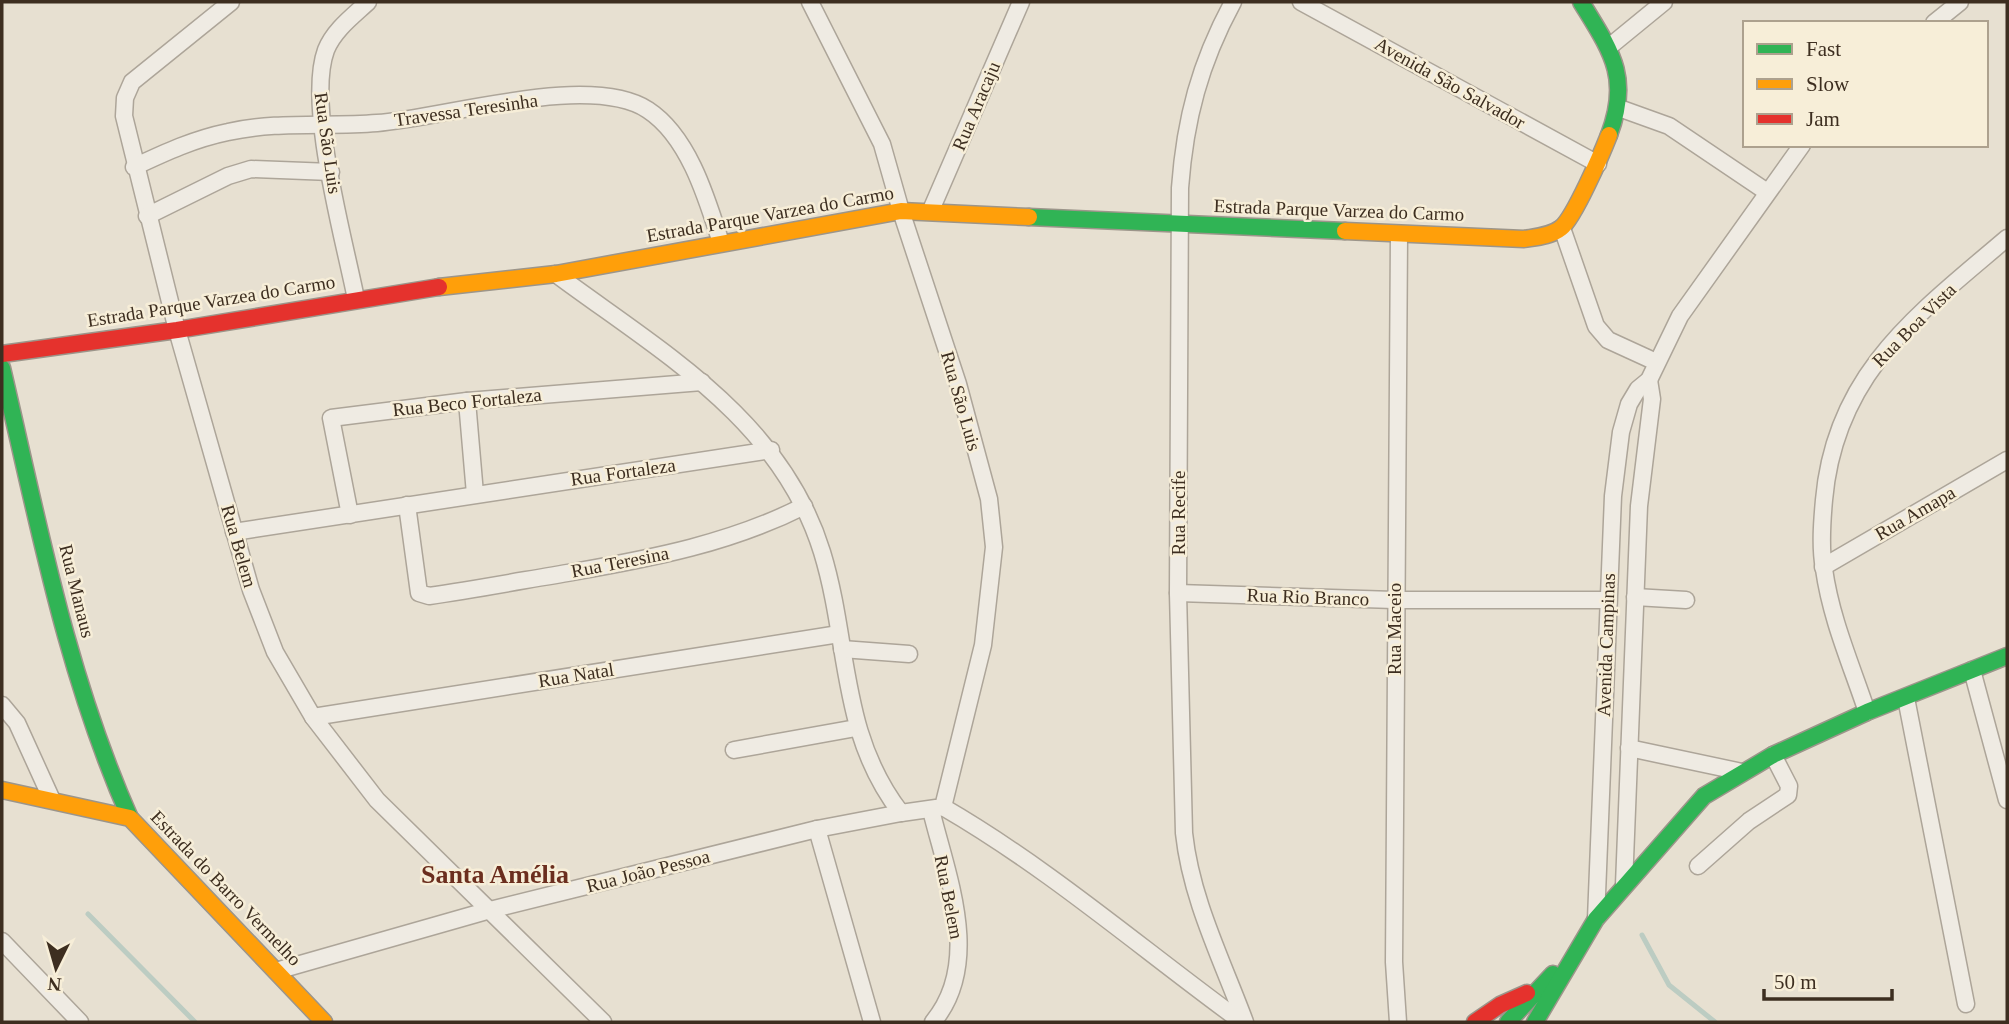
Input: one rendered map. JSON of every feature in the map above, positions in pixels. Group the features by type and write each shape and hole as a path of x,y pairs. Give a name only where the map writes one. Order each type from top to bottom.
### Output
{"street":[{"name":"Rua Belem","path":"232,2 132,82 125,98 124,116 134,167 177,330 251,590 275,652 313,716 377,800 603,1022"},
{"name":"Rua São Luis","path":"356,299 322,127 320,70 335,33 368,2"},
{"name":"Rua São Luis","path":"810,2 882,144 894,175 901,211 962,397 989,499 994,547 984,645 937,809"},
{"name":"Rua Aracaju","path":"931,210 1021,2"},
{"name":"Rua Recife","path":"1233,2 1194,91 1184,139 1178,593 1187,862 1200,906 1244,1022"},
{"name":"Avenida São Salvador","path":"1301,2 1598,164"},
{"path":"1581,2 1609,47 1616,65 1619,108 1598,164 1562,228 1596,326 1608,340 1656,362"},
{"path":"1609,47 1664,2"},
{"path":"1936,21 1960,2"},
{"name":"Travessa Teresinha","path":"134,167 187,142 231,131 380,123 581,95 621,98 648,110 673,134 695,174 722,243"},
{"path":"1619,108 1669,126 1767,192 1801,147"},
{"path":"147,216 228,176 251,169 331,173"},
{"name":"Avenida Campinas","path":"1596,919 1607,600 1613,496 1621,432 1629,404 1638,389 1648,380 1680,316 1767,192"},
{"name":"Estrada Parque Varzea do Carmo","path":"2,354 177,330 356,299 556,274 901,211 931,210 1399,235 1524,239 1544,236 1562,228"},
{"name":"Rua Maceio","path":"1398,1022 1394,962 1394,600 1399,235"},
{"name":"Rua Boa Vista","path":"1867,712 1843,649 1823,567 1822,523 1826,473 1841,420 1869,369 1918,314 2007,238"},
{"path":"556,274 702,382 743,418 771,450 804,506 822,553 856,728 885,792 901,813 937,809 992,836 1064,886 1244,1022"},
{"name":"Rua Manaus","path":"2,368 65,632 109,776 130,818"},
{"name":"Avenida Campinas","path":"1624,885 1639,506 1652,399 1648,380"},
{"name":"Rua Beco Fortaleza","path":"350,515 331,418 467,401 702,382"},
{"path":"467,401 475,494"},
{"name":"Rua Fortaleza","path":"234,532 771,450"},
{"name":"Rua Amapa","path":"1823,567 2007,460"},
{"name":"Rua Teresina","path":"407,505 419,593 429,596 714,544 762,527 804,506"},
{"name":"Rua Rio Branco","path":"1178,593 1394,600 1607,600"},
{"path":"1635,597 1686,600"},
{"name":"Rua Natal","path":"313,716 840,641 909,654"},
{"path":"1535,1022 1596,919 1704,796 1773,755 1867,712 2007,656"},
{"path":"1972,670 2007,800"},
{"path":"1906,698 1966,1004"},
{"path":"2,705 17,723 52,800"},
{"path":"734,750 856,728"},
{"path":"1629,748 1742,772"},
{"path":"1698,866 1749,821 1788,795 1789,786 1773,755"},
{"name":"Estrada do Barro Vermelho","path":"2,790 130,818 324,1022"},
{"name":"Rua Belem","path":"933,1022 951,996 959,947 955,908 937,809"},
{"name":"Rua João Pessoa","path":"276,971 490,910 817,829 901,813"},
{"path":"817,829 872,1022"},
{"path":"2,941 80,1022"},
{"path":"1508,1022 1538,988 1577,951"},
{"path":"1475,1022 1500,1005 1538,988"}],"waterway":[{"path":"88,914 195,1022"},
{"path":"1642,935 1669,985 1715,1022"}],"traffic: fast":[{"path":"1581,2 1609,50 1618,80 1618,97 1609,135"},
{"path":"1029,217 1345,231"},
{"path":"2,368 41,540 71,653 108,764 130,818"},
{"path":"1535,1022 1596,919 1704,796 1773,755 1867,712 2007,656"},
{"path":"1508,1022 1553,974"}],"traffic: slow":[{"path":"1345,231 1524,239 1553,233 1567,222 1573,212 1609,135"},
{"path":"439,287 556,274 901,211 1029,217"},
{"path":"2,790 130,818 324,1022"}],"traffic: jam":[{"path":"2,354 177,330 439,287"},
{"path":"1475,1022 1500,1005 1527,993"}],"district":[{"name":"Santa Amélia","path":"495,874"}]}
